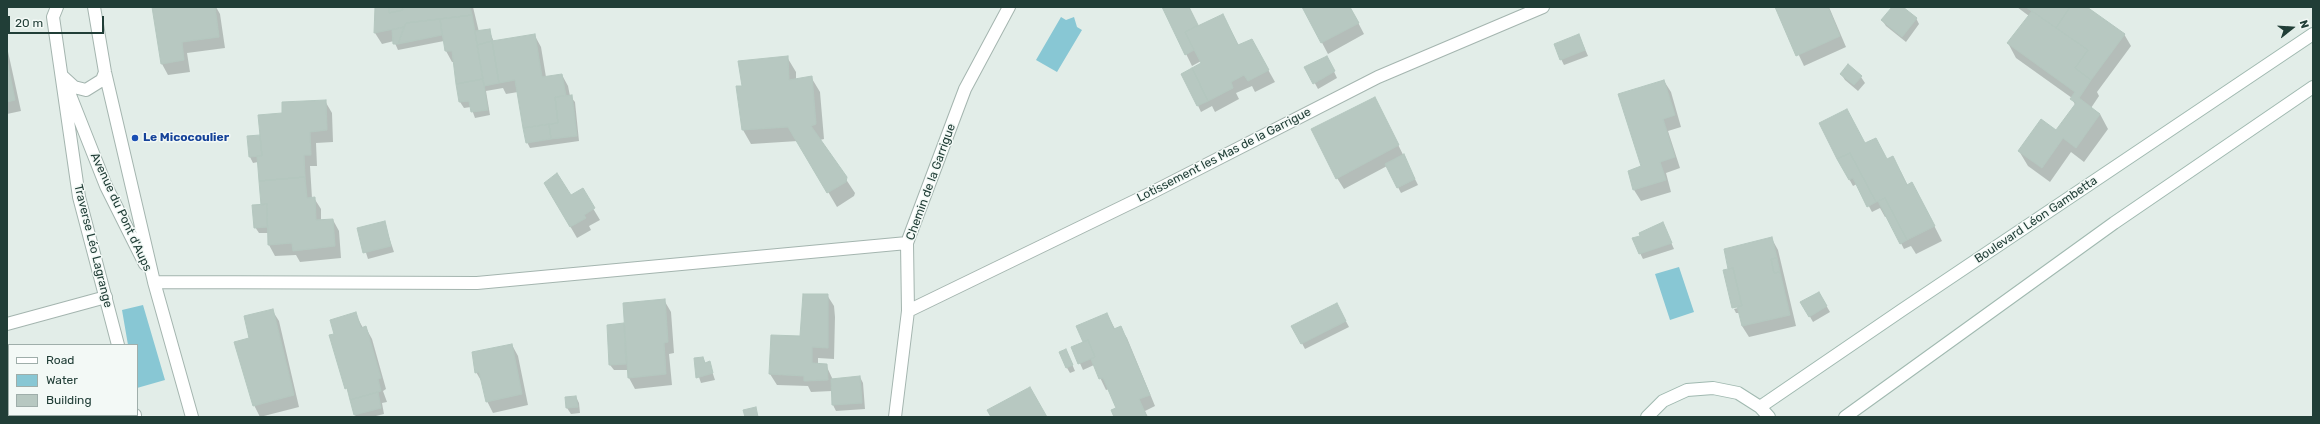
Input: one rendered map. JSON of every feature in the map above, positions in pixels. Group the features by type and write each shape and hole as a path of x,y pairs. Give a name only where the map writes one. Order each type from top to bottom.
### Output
{"street":[{"path":"56,7 53,17 62,76 74,87 86,90 102,80 105,72"},
{"name":"Avenue du Pont d'Aups","path":"95,7 105,72 154,282 192,417"},
{"name":"Chemin de la Garrigue","path":"896,417 908,311 908,243 966,89 1009,7"},
{"name":"Lotissement les Mas de la Garrigue","path":"908,311 1147,195 1378,77 1543,7"},
{"name":"Boulevard Léon Gambetta","path":"1760,408 1902,310 2313,34"},
{"name":"Avenue du Pont d'Aups","path":"62,76 106,186 154,282"},
{"name":"Traverse Léo Lagrange","path":"62,76 79,198 118,344"},
{"path":"1845,417 2114,223 2313,87"},
{"path":"154,282 477,283 908,243"},
{"path":"7,324 106,297"},
{"path":"1647,417 1663,401 1687,390 1713,388 1738,394 1760,408 1769,417"}],"water":[{"path":"1061,17 1066,20 1074,17 1077,27 1082,30 1057,72 1036,60"},
{"path":"1679,267 1694,312 1670,320 1655,274"},
{"path":"143,305 165,380 138,388 138,344 128,344 122,310"}],"building":[{"path":"152,7 215,7 219,37 182,42 184,60 161,64"},
{"path":"375,7 389,7 389,13 403,10 402,7 470,7 472,15 406,23 404,27 374,33"},
{"path":"389,7 402,7 403,10 389,13"},
{"path":"1162,7 1189,7 1198,25 1185,32 1194,50 1185,55"},
{"path":"1302,7 1350,7 1359,23 1321,43"},
{"path":"1775,7 1828,7 1840,36 1796,56"},
{"path":"1892,7 1903,7 1917,18 1902,37 1881,20"},
{"path":"2026,7 2070,7 2056,28"},
{"path":"2070,7 2087,7 2125,34 2091,80 2075,68 2088,50 2056,28"},
{"path":"2032,11 2088,50 2075,68 2091,80 2079,98 2100,114 2076,148 2063,138 2042,168 2018,151 2041,119 2056,130 2076,103 2070,99 2075,92 2007,43"},
{"path":"1223,14 1238,45 1252,39 1269,70 1248,81 1244,75 1231,82 1233,88 1208,101 1192,68 1201,63 1185,32"},
{"path":"472,15 483,79 456,84 452,51 445,51 440,19"},
{"path":"440,19 442,35 398,44 406,23"},
{"path":"404,27 398,44 393,44 392,30"},
{"path":"490,29 492,41 477,45 475,31"},
{"path":"535,34 542,77 562,74 566,96 555,97 558,123 523,128 515,80 499,83 492,41"},
{"path":"1579,34 1585,50 1560,60 1554,44"},
{"path":"492,41 499,83 484,86 477,45"},
{"path":"788,56 789,80 812,76 816,124 811,126 847,177 846,182 827,193 788,127 742,130 736,86 742,86 738,61"},
{"path":"1327,56 1335,71 1313,84 1304,67"},
{"path":"7,60 15,100 7,102"},
{"path":"1848,64 1862,76 1854,85 1840,74"},
{"path":"1192,68 1208,101 1197,106 1181,74"},
{"path":"483,79 488,110 471,112 469,101 459,102 456,84"},
{"path":"1664,80 1675,115 1663,119 1675,157 1660,162 1666,180 1633,190 1628,171 1641,166 1618,94"},
{"path":"572,95 577,136 551,139 549,124 558,123 555,97"},
{"path":"1375,97 1399,145 1336,179 1311,129"},
{"path":"326,100 327,130 310,132 311,155 304,155 305,177 259,181 257,156 262,156 258,115 282,113 282,102"},
{"path":"1847,109 1865,143 1876,138 1887,159 1893,156 1907,185 1912,182 1935,226 1907,240 1885,198 1876,202 1850,153 1837,159 1819,123"},
{"path":"549,124 551,139 526,143 523,128"},
{"path":"260,135 262,156 249,157 247,136"},
{"path":"1850,153 1876,202 1867,207 1853,178 1849,180 1837,159"},
{"path":"1404,154 1415,179 1397,188 1385,164"},
{"path":"557,173 571,195 583,188 595,208 584,215 586,218 570,227 544,183"},
{"path":"305,177 307,198 315,197 316,220 333,219 335,246 293,251 292,243 268,245 267,204 261,205 259,181"},
{"path":"1885,198 1907,240 1900,244 1878,201"},
{"path":"267,204 267,227 254,228 252,205"},
{"path":"385,221 391,246 363,253 357,228"},
{"path":"1663,222 1672,243 1639,254 1632,238 1640,236 1639,233"},
{"path":"1772,237 1777,258 1771,259 1774,273 1780,272 1790,315 1742,326 1737,306 1742,306 1733,268 1728,269 1724,249"},
{"path":"1777,258 1780,272 1774,273 1771,259"},
{"path":"1733,268 1742,306 1732,308 1723,270"},
{"path":"1819,292 1827,306 1809,317 1800,302"},
{"path":"803,294 828,294 828,348 812,347 812,363 827,364 828,380 804,381 804,376 769,374 771,335 800,336"},
{"path":"665,299 668,342 664,343 666,374 628,378 623,303"},
{"path":"1337,303 1346,321 1301,344 1291,326"},
{"path":"273,309 294,395 253,406 234,342 249,338 244,316"},
{"path":"356,312 361,328 366,326 381,378 378,379 381,391 350,400 347,388 345,389 329,335 334,334 330,320"},
{"path":"1107,313 1114,329 1121,326 1150,395 1139,399 1147,417 1114,417 1111,410 1116,408 1103,378 1099,379 1091,359 1095,357 1088,340 1083,342 1076,326"},
{"path":"624,323 626,364 609,365 607,325"},
{"path":"1088,340 1095,357 1078,364 1071,347"},
{"path":"512,344 522,394 486,402 479,372 475,373 472,352"},
{"path":"1066,349 1073,365 1066,368 1059,352"},
{"path":"703,357 705,363 710,361 713,373 696,378 694,358"},
{"path":"860,376 862,403 832,405 831,379"},
{"path":"1030,387 1047,417 991,417 987,410"},
{"path":"378,392 381,408 354,415 350,400"},
{"path":"576,396 578,407 566,408 565,397"},
{"path":"756,407 758,417 745,417 743,410"}],"place":[{"name":"Le Micocoulier","path":"135,138"}]}
